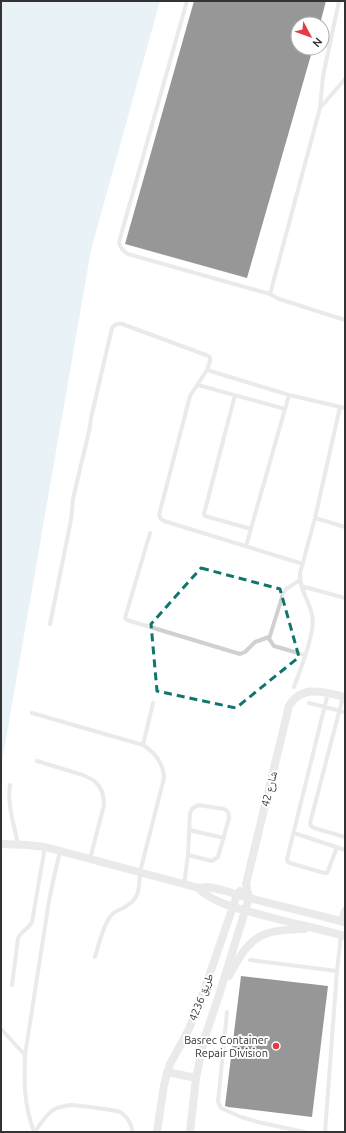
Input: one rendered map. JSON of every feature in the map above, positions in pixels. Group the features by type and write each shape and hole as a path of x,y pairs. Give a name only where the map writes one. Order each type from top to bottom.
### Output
{"street":[{"name":"شارع 42","path":"249,898 246,884 289,706 294,699 305,692 313,691 328,693"},
{"path":"328,693 344,696"},
{"path":"1,844 45,847 198,888 208,887 344,922 345,911"},
{"name":"شارع 42","path":"233,906 237,894 246,884"},
{"path":"198,888 204,894 245,910 343,935"},
{"path":"245,910 249,898"},
{"name":"طريق 4236","path":"157,1132 167,1072 174,1054 187,1032 198,1008 233,906"},
{"name":"طريق 4236","path":"190,1132 196,1078 204,1040 245,910"},
{"path":"220,992 241,954 259,936 272,931 316,929"},
{"path":"167,1072 196,1078"}],"lane":[{"path":"187,1 119,242 120,247 128,254 270,294 279,299 345,320"},
{"path":"270,294 320,108 323,76 340,1"},
{"path":"320,108 345,79"},
{"path":"50,624 71,520 73,499 90,427 90,418 112,328 116,324 122,324 210,357 207,370 190,396 159,515 161,519 303,564"},
{"path":"207,370 289,395 343,408 300,580 312,616 313,626 294,687"},
{"path":"198,385 285,409"},
{"path":"236,395 204,514 205,516 251,528"},
{"path":"246,546 289,395"},
{"path":"315,518 345,527"},
{"path":"150,533 126,619 240,654 245,652 255,642 270,637"},
{"path":"300,580 286,589 283,594 270,637 270,642 274,646 305,654"},
{"path":"302,586 345,598"},
{"path":"328,693 326,707 287,859 290,864 327,873 337,847"},
{"path":"344,696 310,823 314,828 345,836"},
{"path":"143,744 153,703"},
{"path":"309,703 345,712"},
{"path":"32,713 143,744 157,756 164,771 164,778 140,872 137,897 130,904 111,915 105,926 95,957"},
{"path":"37,761 83,774 96,782 101,789 104,796 104,805 90,859"},
{"path":"10,785 9,801 18,844"},
{"path":"184,884 188,855 190,813 192,809 194,806 198,805 224,809 228,813 229,818 220,855 212,861 188,855"},
{"path":"189,830 224,838"},
{"path":"294,833 345,850"},
{"path":"12,985 18,938 32,922 45,847"},
{"path":"35,1132 28,1116 25,1098 25,1056 49,901 60,851"},
{"path":"325,1132 337,971 343,935"},
{"path":"250,960 337,971"},
{"path":"227,1012 218,1102 221,1108 250,1120 304,1132"},
{"path":"1,1029 25,1056"},
{"path":"35,1132 53,1110 62,1106 72,1105 119,1112 126,1117 131,1124 133,1132"}],"highlighted area":[{"path":"201,568 280,589 299,657 236,708 157,691 151,624"}],"water":[{"path":"1,1 160,1 91,250 1,768"}],"building":[{"path":"194,1 326,1 322,16 290,16 290,56 311,56 247,278 125,244"},
{"name":"Basrec Container Repair Division","path":"241,976 328,986 312,1117 225,1106"}],"place":[{"name":"Basrec Container Repair Division","path":"276,1046"}]}
